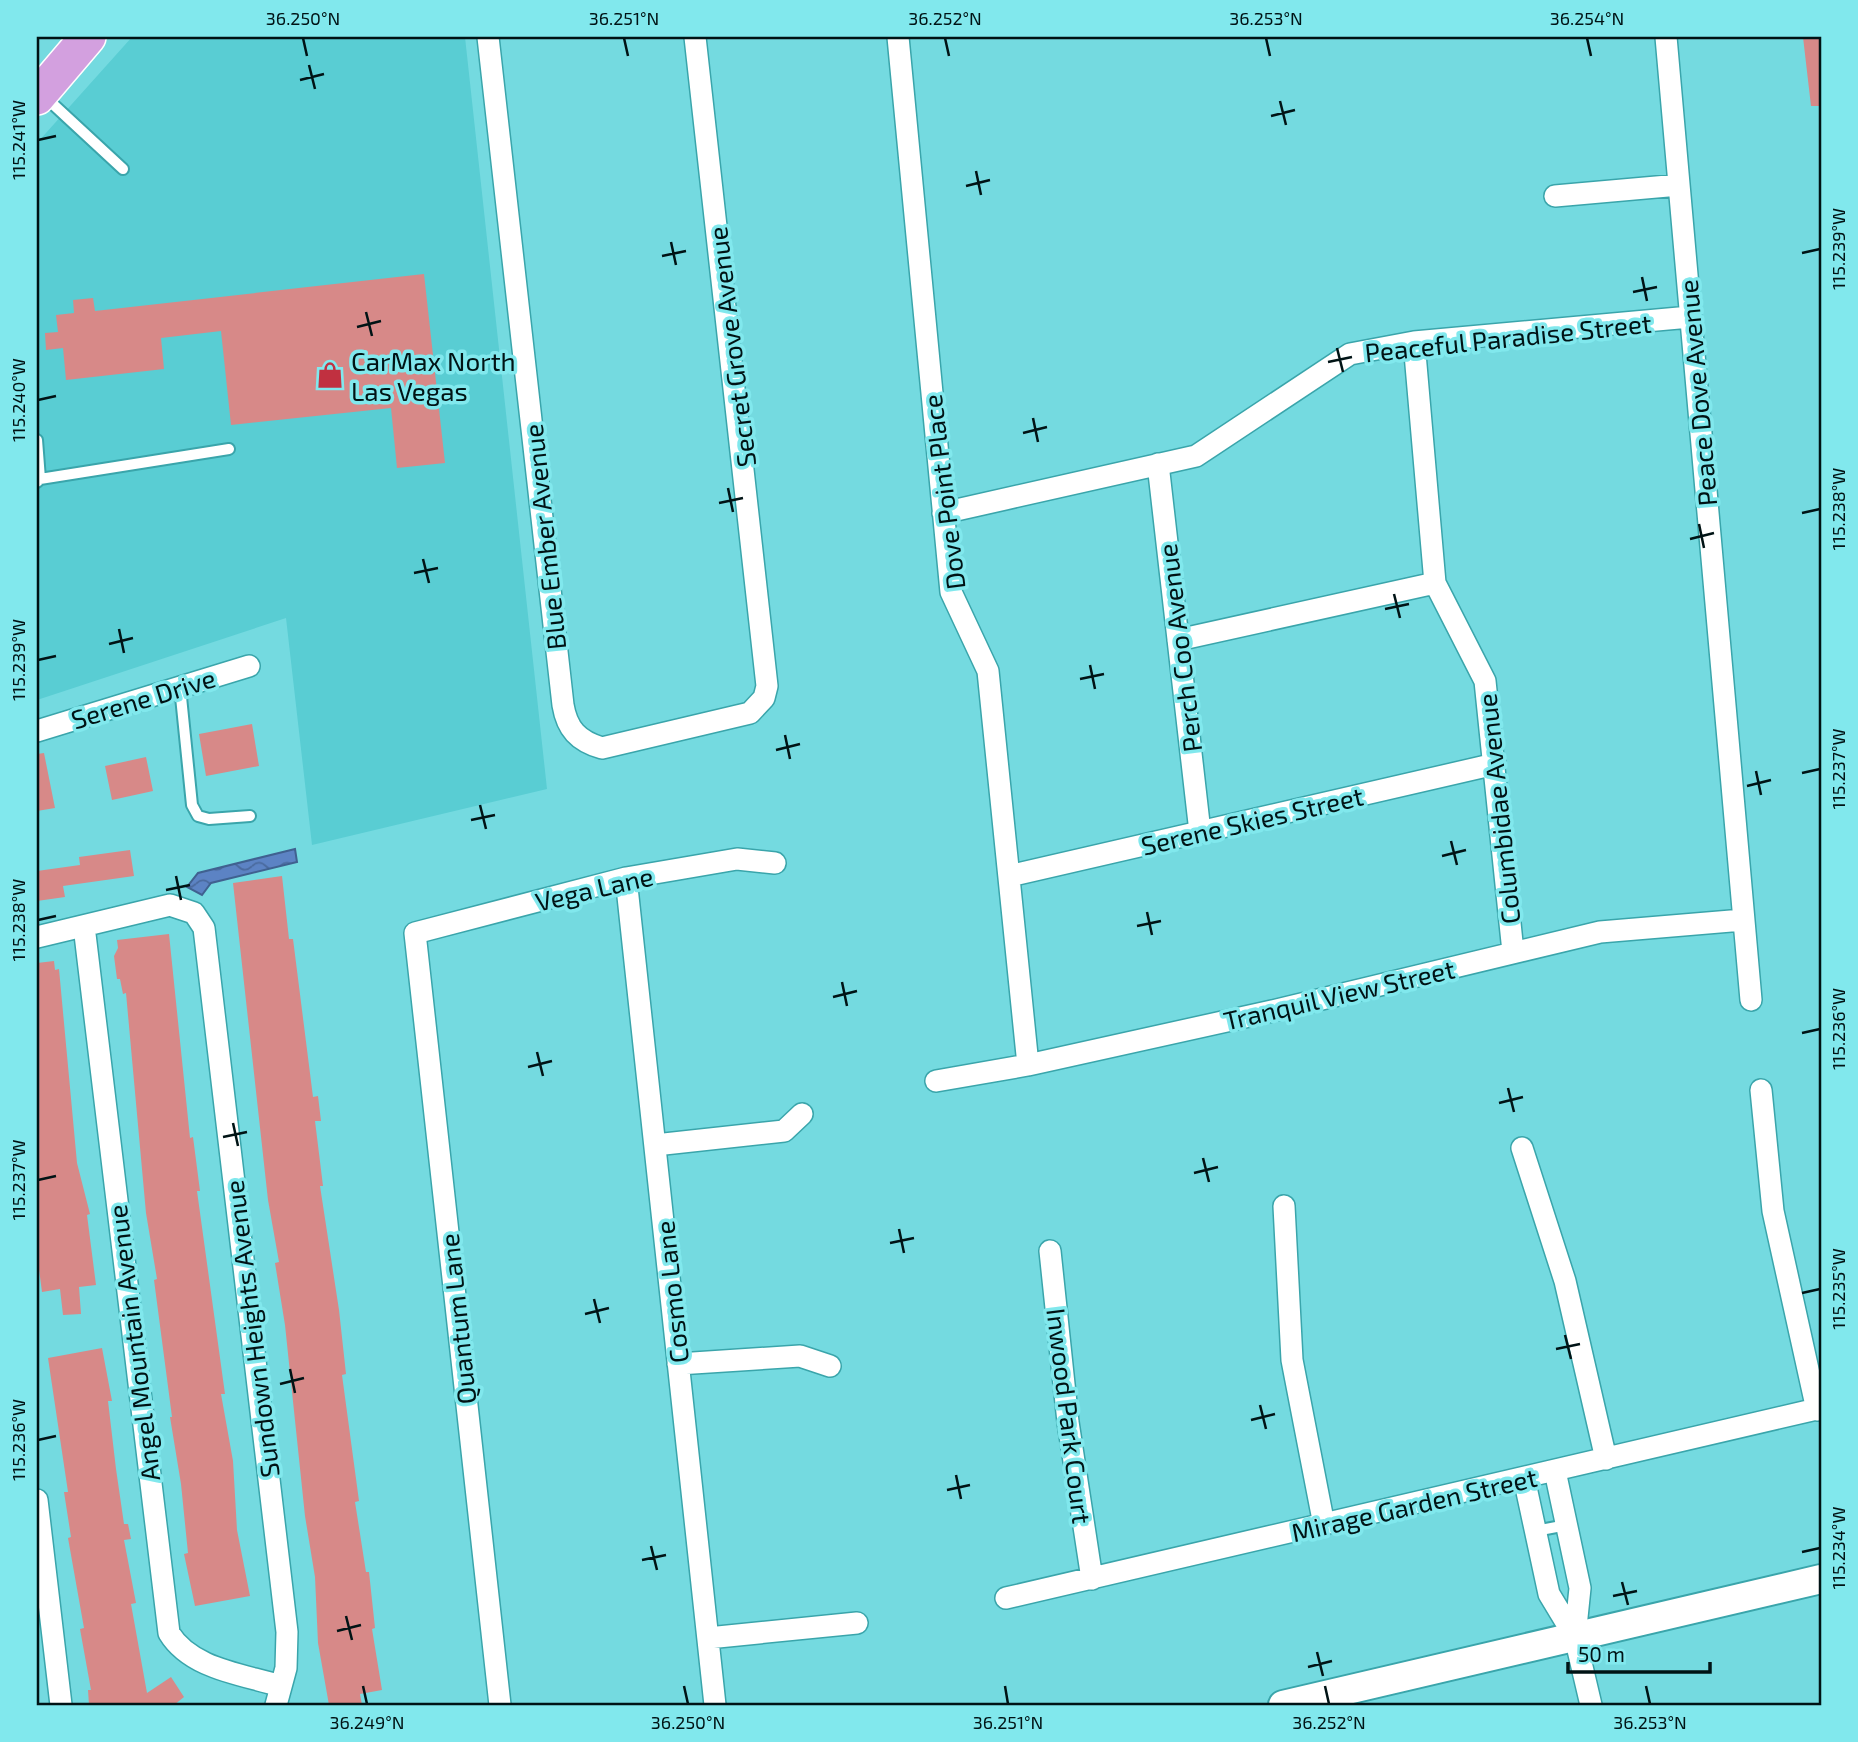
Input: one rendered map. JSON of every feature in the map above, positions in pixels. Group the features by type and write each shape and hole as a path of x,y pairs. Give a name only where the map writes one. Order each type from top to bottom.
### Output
{"main road":[{"path":"38,92 88,37"}],"street":[{"name":"Blue Ember Avenue","path":"488,37 565,720 580,740 602,748 614,747 737,718 750,713 764,698"},
{"name":"Secret Grove Avenue","path":"695,37 768,672 764,698"},
{"name":"Dove Point Place","path":"898,37 951,592 988,671 1028,1065"},
{"name":"Peace Dove Avenue","path":"1665,37 1751,1000"},
{"path":"1555,196 1679,184"},
{"name":"Peaceful Paradise Street","path":"943,513 1196,456 1350,354 1414,342 1690,317"},
{"name":"Columbidae Avenue","path":"1414,342 1435,583 1485,681 1513,953"},
{"name":"Perch Coo Avenue","path":"1157,464 1200,832"},
{"path":"1178,640 1435,583"},
{"name":"Serene Drive","path":"37,731 249,666"},
{"name":"Serene Skies Street","path":"1009,876 1495,764"},
{"name":"Vega Lane","path":"415,933 626,878 737,859 775,863"},
{"name":"Cosmo Lane","path":"626,878 715,1705"},
{"name":"Sundown Heights Avenue","path":"83,926 170,905 194,913 204,928 285,1612 288,1651 278,1696"},
{"name":"Tranquil View Street","path":"936,1081 1028,1065 1272,1011 1600,932 1743,920"},
{"path":"37,937 83,926"},
{"name":"Angel Mountain Avenue","path":"83,926 169,1633 176,1645 198,1661 278,1696"},
{"name":"Quantum Lane","path":"415,933 500,1705"},
{"path":"1761,1090 1773,1211 1819,1409"},
{"path":"655,1145 784,1131 802,1114"},
{"path":"1522,1149 1565,1281 1606,1459"},
{"path":"1284,1206 1292,1360 1324,1525"},
{"name":"Inwood Park Court","path":"1050,1251 1068,1422 1093,1579"},
{"path":"678,1364 800,1356 830,1366"},
{"name":"Mirage Garden Street","path":"1006,1598 1819,1409"},
{"path":"1555,1471 1580,1588 1575,1637"},
{"path":"1524,1478 1549,1594 1575,1637 1591,1705"},
{"path":"37,1500 61,1705"},
{"path":"1283,1705 1821,1579"},
{"path":"708,1638 857,1623"}],"lane":[{"path":"38,92 123,169"},
{"path":"37,440 38,481 229,449"},
{"path":"180,687 192,805 198,816 209,820 250,816"},
{"path":"1535,1531 1567,1525"}],"shaded area":[{"path":"132,37 465,37 547,789 312,845 286,618 37,700 37,143"}],"water":[{"path":"295,849 297,862 211,883 202,895 187,887 198,873"}],"building":[{"path":"1803,37 1821,37 1821,106 1811,106"},
{"name":"CarMax North Las Vegas","path":"424,274 445,463 397,468 391,408 231,425 221,331 161,338 164,369 66,380 63,348 46,350 45,333 58,332 56,315 74,313 73,300 93,298 95,311"},
{"path":"252,724 259,766 206,776 199,734"},
{"path":"44,753 55,808 37,811 37,754"},
{"path":"146,757 153,791 112,800 105,766"},
{"path":"130,850 134,876 63,886 65,897 37,901 37,871 80,865 79,857"},
{"path":"282,876 289,939 293,939 313,1097 318,1096 321,1121 315,1121 323,1186 320,1186 339,1310 346,1374 342,1375 359,1501 355,1502 366,1572 369,1572 375,1628 372,1629 382,1690 360,1694 362,1705 329,1705 318,1643 315,1577 305,1516 285,1325 275,1263 279,1262 268,1200 233,883"},
{"path":"169,934 190,1138 193,1137 200,1191 197,1191 225,1394 221,1394 233,1461 237,1530 250,1596 195,1606 184,1554 188,1553 181,1484 170,1417 154,1280 157,1279 146,1213 126,993 123,994 120,979 117,979 114,956 118,948 117,940"},
{"path":"54,961 55,970 59,969 77,1163 90,1214 87,1215 96,1285 79,1287 81,1314 63,1315 60,1289 42,1292 37,1254 37,963"},
{"path":"102,1348 112,1401 108,1401 124,1524 128,1524 131,1539 124,1540 136,1603 131,1604 147,1693 171,1677 184,1697 174,1705 89,1705 88,1690 91,1690 80,1629 84,1628 68,1538 71,1537 64,1492 68,1492 48,1358"}],"place":[{"name":"CarMax North Las Vegas","path":"330,375"}]}
